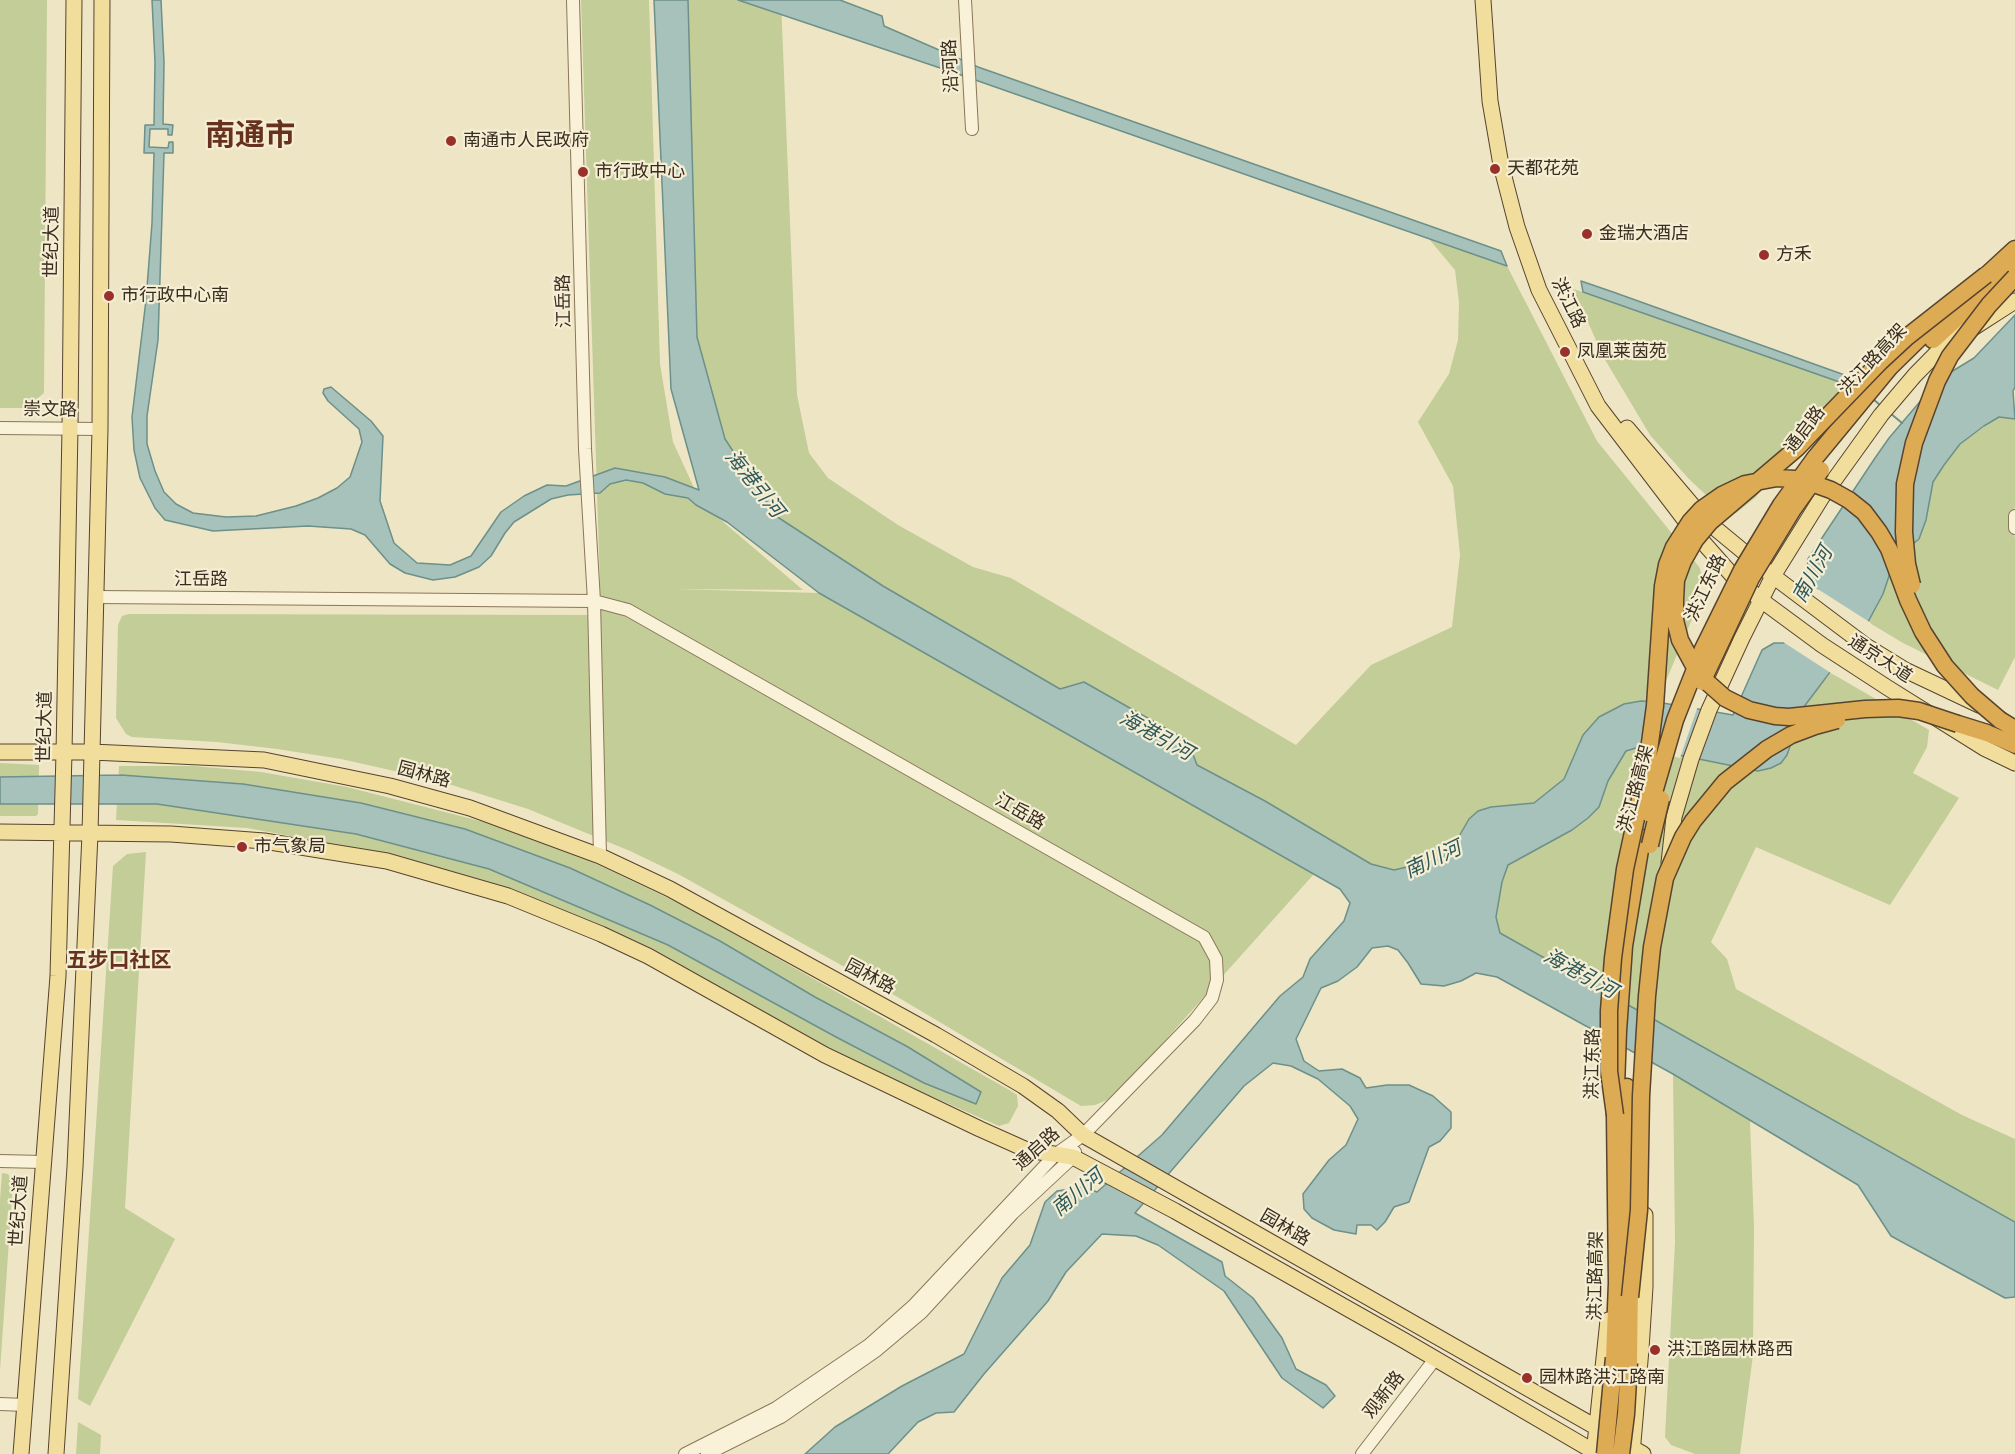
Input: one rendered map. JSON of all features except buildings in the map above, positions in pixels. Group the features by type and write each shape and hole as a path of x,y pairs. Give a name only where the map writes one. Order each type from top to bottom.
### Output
{"highway":[{"name":"洪江路高架","path":"1598,1453 1614,1358 1617,1283 1615,1115 1624,946 1636,869 1660,768 1675,720 1703,649 1742,570 1781,505 1815,458 1890,367 2015,249"},
{"name":"洪江路高架","path":"1632,1452 1626,1414 1630,1297 1626,1074 1634,935 1650,845 1671,761 1714,653 1751,578 1793,509 1840,443 1917,354 2015,265"},
{"path":"1986,275 1880,362 1797,448 1710,522 1695,540 1683,561 1676,580 1675,620 1680,640 1699,675 1725,698 1749,710 1789,717 1898,708 1919,711 1987,733 2015,745"},
{"path":"2008,721 1978,695 1940,645 1918,604 1907,564 1904,532 1905,484 1914,443 1937,381 1950,356 1989,305 2015,276"},
{"path":"1615,1115 1609,1071 1609,1011 1617,922 1649,752 1655,706 1663,586 1667,565 1681,535 1696,515 1722,495 1745,484 1777,478 1795,479 1817,485 1849,500 1864,512 1889,549 1918,622 1945,666 1972,696 2008,721"},
{"path":"1630,1297 1639,1210 1641,1096 1652,947 1665,878 1683,837 1725,782 1747,763 1791,735 1815,726 1866,716 1916,717 1958,724"},
{"name":"通京大道","path":"2008,721 2015,729"}],"main road":[{"name":"世纪大道","path":"21,1454 58,976 70,428 74,0"},
{"path":"56,1454 75,1167 90,834 100,429 102,0"},
{"name":"洪江路","path":"1483,0 1490,101 1501,165 1517,227 1539,290 1598,406 1694,532 1732,575"},
{"name":"洪江路","path":"1493,0 1499,98 1516,190 1547,282 1588,369 1610,407 1704,519 1744,552"},
{"name":"通启路","path":"1744,552 1811,453 1846,408 1900,351 2015,243"},
{"path":"1632,1452 1645,1287 1650,1000 1674,817 1691,759 1709,710 1773,576 1850,456 1881,415 1934,356 2015,276"},
{"path":"1934,356 1955,339 2015,301"},
{"name":"洪江东路","path":"1598,1453 1597,1428 1611,1283 1614,988 1631,864 1660,753 1677,701 1744,552"},
{"name":"通京大道","path":"1744,552 1803,600 1866,646 1905,670 2008,721"},
{"name":"通京大道","path":"1732,575 1789,622 1852,665 1984,748 2015,763"},
{"name":"园林路","path":"0,752 92,752 264,760 390,786 470,808 600,856 670,889 936,1035 1023,1086 1058,1111 1083,1135 1597,1428 1632,1452"},
{"path":"0,832 171,834 264,841 387,861 508,896 648,956 825,1055 980,1129 1027,1150 1073,1157 1185,1217 1598,1453"}],"street":[{"name":"江岳路","path":"573,0 586,474 594,601"},
{"name":"沿河路","path":"965,0 972,129"},
{"name":"崇文路","path":"0,428 100,429"},
{"path":"2015,516 2015,528"},
{"name":"江岳路","path":"96,597 594,601 628,610 1204,937 1216,959 1217,980 1212,998 1195,1020 1083,1135"},
{"path":"594,601 600,856"},
{"name":"通启路","path":"685,1454 776,1408 869,1345 913,1306 1055,1155 1083,1135"},
{"name":"通启路","path":"707,1454 781,1417 877,1350 921,1313 1013,1213 1073,1157 1083,1135"},
{"path":"0,1161 42,1162"},
{"name":"观新路","path":"1362,1454 1436,1359"},
{"path":"0,1404 26,1405"}],"green space":[{"path":"0,0 47,0 44,393 26,408 0,408"},
{"path":"581,0 649,0 660,364 673,442 701,503 803,590 674,589 819,593 1314,874 1118,1093 1107,1100 1095,1105 1081,1106 884,989 678,874 630,851 528,809 439,781 341,759 217,742 132,737 126,734 116,718 118,625 122,616 129,614 601,615"},
{"path":"688,0 781,0 797,395 809,453 828,478 898,525 973,567 1011,578 1296,745 1371,665 1452,627 1460,555 1453,486 1418,422 1449,374 1458,340 1459,302 1455,270 1429,239 1507,266 1597,441 1700,568 1702,581 1698,605 1657,702 1583,735 1564,779 1534,803 1491,807 1469,819 1454,845 1442,859 1394,870 1371,864 1265,801 1196,765 1084,683 1060,689 883,586 776,516 725,439 697,337"},
{"path":"1573,289 1848,385 1790,447 1756,497 1736,513 1724,512 1688,478 1650,435 1604,358"},
{"path":"1999,417 2015,419 2015,506 2011,522 2015,538 2015,657 1998,690 1903,643 1868,622 1883,594 1892,567 1902,553 1919,539 1926,520 1933,482 1960,444"},
{"path":"1831,673 1929,730 1927,747 1913,773 1959,798 1890,905 1756,847 1711,942 1727,959 1736,989 1962,1115 2015,1139 2015,1222 1499,933 1496,917 1502,882 1508,865 1572,830 1599,807 1608,781 1626,751 1636,748 1654,750 1758,771 1809,699"},
{"path":"0,763 39,765 38,814 36,816 0,816"},
{"path":"119,766 194,766 261,772 347,787 484,822 575,854 689,908 1011,1091 1017,1095 1018,1106 1009,1123 999,1126 832,1053 477,880 361,849 247,828 116,820"},
{"path":"146,852 125,1208 175,1239 90,1406 78,1399 113,866 127,854"},
{"path":"1673,1074 1750,1121 1754,1228 1753,1355 1740,1454 1695,1454 1671,1445 1665,1437 1675,1242"},
{"path":"2,1173 8,1174 13,1182 0,1371 0,1200"},
{"path":"78,1422 101,1435 100,1454 76,1454"}],"water":[{"path":"152,0 161,0 164,62 163,124 173,125 172,135 168,135 168,129 150,129 149,147 168,148 169,142 173,142 173,153 164,153 158,340 147,416 147,444 164,492 176,504 193,513 226,517 256,516 296,506 337,488 350,477 362,442 359,429 328,401 323,393 324,389 331,387 371,421 383,436 380,501 394,543 417,563 450,565 471,556 501,512 524,496 547,485 566,486 615,468 665,477 699,490 671,389 654,0 688,0 697,337 725,439 776,516 883,586 1060,689 1084,682 1188,741 1197,765 1265,801 1371,864 1394,870 1442,859 1454,845 1469,819 1478,811 1491,807 1534,803 1564,779 1583,735 1599,717 1624,704 1641,701 1657,702 1733,715 1762,650 1774,643 1784,643 1818,590 1810,580 1807,571 1808,559 1889,438 1935,384 1974,358 2015,315 2015,387 2013,391 2015,419 1999,417 1984,426 1960,444 1944,465 1933,482 1926,520 1919,539 1902,553 1892,567 1883,594 1868,622 1803,708 1787,755 1781,763 1758,771 1654,750 1636,748 1626,751 1608,781 1599,807 1588,818 1572,830 1508,865 1502,882 1496,917 1500,933 2015,1222 2015,1297 2005,1298 1891,1236 1858,1185 1673,1074 1497,977 1476,973 1444,986 1421,984 1398,950 1388,946 1372,948 1357,967 1338,981 1321,988 1296,1039 1304,1061 1319,1071 1342,1069 1360,1078 1366,1088 1409,1085 1433,1096 1451,1112 1451,1128 1440,1141 1429,1147 1409,1202 1394,1207 1377,1230 1371,1225 1357,1225 1356,1234 1334,1230 1312,1218 1304,1209 1303,1194 1329,1160 1346,1145 1358,1119 1350,1106 1318,1079 1291,1066 1273,1063 1244,1086 1135,1213 1222,1262 1225,1276 1253,1298 1282,1338 1296,1369 1326,1385 1335,1396 1323,1408 1282,1378 1224,1291 1158,1245 1136,1236 1102,1234 1066,1272 1048,1301 954,1412 936,1413 918,1422 888,1454 805,1454 835,1427 902,1386 964,1354 1002,1278 1030,1245 1045,1202 1057,1191 1083,1187 1097,1192 1162,1135 1280,996 1303,977 1310,959 1344,921 1350,903 1340,889 819,593 727,522 688,498 665,494 643,483 626,480 610,484 600,493 568,495 551,499 514,522 491,556 479,567 455,577 433,580 405,573 390,564 365,535 351,529 308,526 213,531 165,520 155,508 140,478 134,450 132,417 146,300 152,223 154,153 144,153 145,125 154,125 155,62"},
{"path":"738,0 840,0 882,16 884,26 978,67 1501,251 1507,266 961,75"},
{"path":"1581,281 1853,378 1848,385 1583,292"},
{"path":"121,775 243,784 361,803 465,829 570,868 650,905 720,941 815,997 908,1047 981,1092 976,1104 924,1083 668,945 489,869 356,834 157,804 0,804 0,777"}],"pier":[{"path":"1813,586 1871,623 1834,675 1780,640 1783,640 1814,590"},
{"path":"1675,702 1698,706 1680,758 1671,756"}],"waterway":[{"path":"1872,398 1881,406"},
{"path":"1890,413 1902,423"}],"place":[{"name":"南通市人民政府","path":"451,141"},
{"name":"天都花苑","path":"1495,169"},
{"name":"市行政中心","path":"583,172"},
{"name":"金瑞大酒店","path":"1587,234"},
{"name":"方禾","path":"1764,255"},
{"name":"市行政中心南","path":"109,296"},
{"name":"凤凰莱茵苑","path":"1565,352"},
{"name":"市气象局","path":"242,847"},
{"name":"洪江路园林路西","path":"1655,1350"},
{"name":"园林路洪江路南","path":"1527,1378"}],"district":[{"name":"南通市","path":"250,136"},
{"name":"五步口社区","path":"119,961"}],"water label":[{"name":"海港引河","path":"754,484"},
{"name":"南川河","path":"1813,575"},
{"name":"海港引河","path":"1156,736"},
{"name":"南川河","path":"1433,860"},
{"name":"海港引河","path":"1580,974"},
{"name":"南川河","path":"1078,1193"}]}
